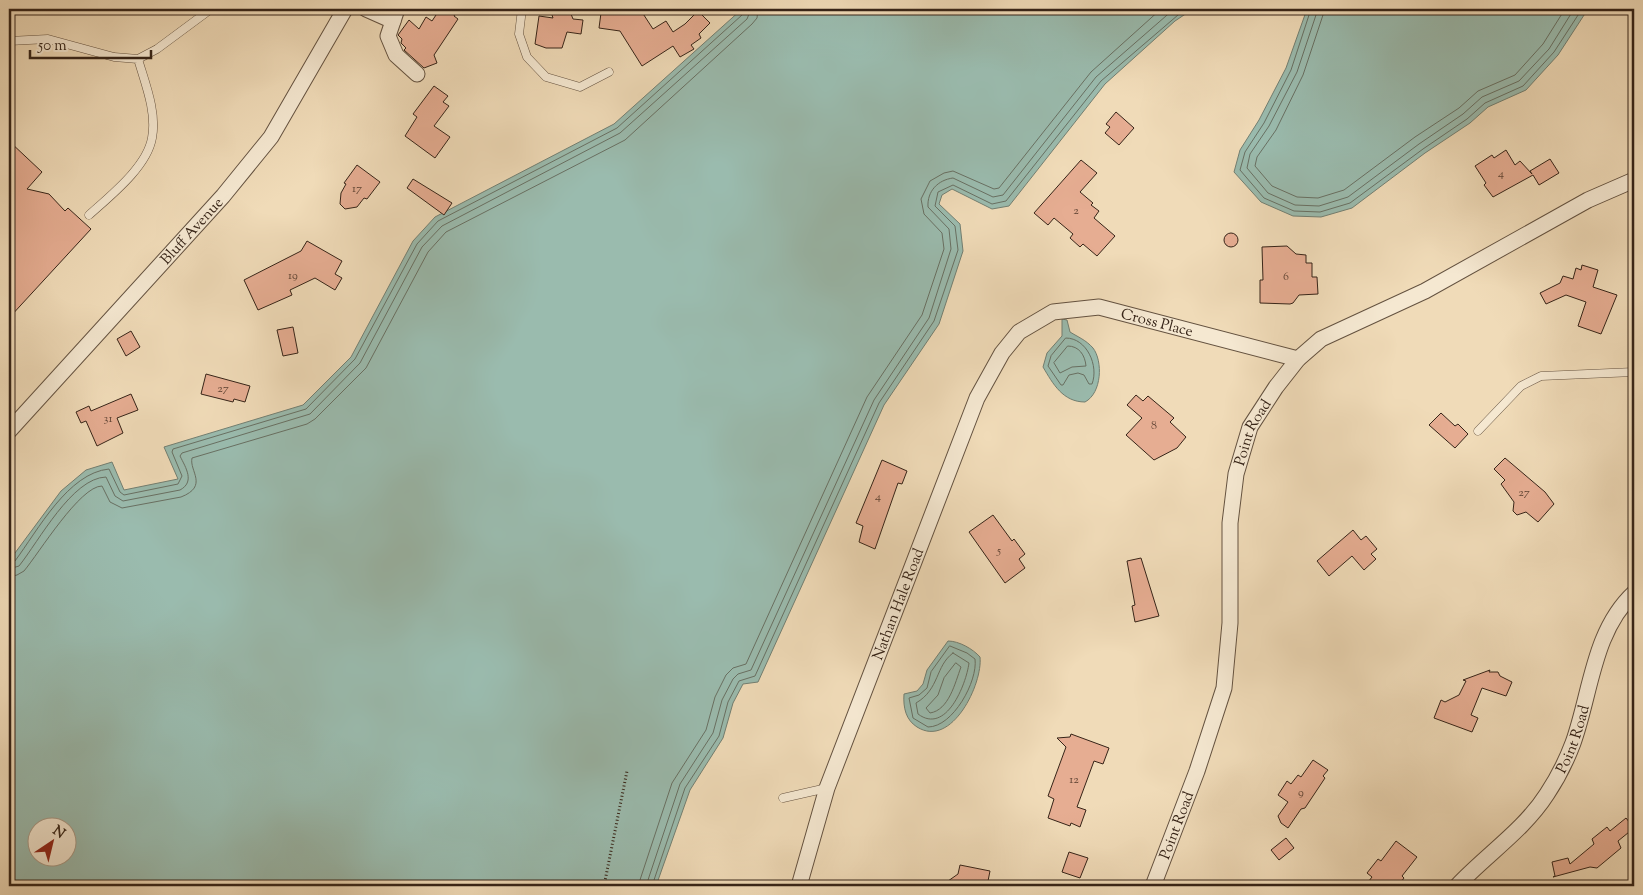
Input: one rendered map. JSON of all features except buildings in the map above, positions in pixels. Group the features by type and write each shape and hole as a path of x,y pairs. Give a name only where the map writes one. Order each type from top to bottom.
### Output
{"street":[{"name":"Bluff Avenue","path":"9,431 223,196 271,138 345,9"},
{"path":"366,9 395,15 388,36 396,55 418,74"},
{"name":"Point Road","path":"1153,886 1197,771 1224,688 1230,623 1230,523 1236,474 1250,427 1276,387 1298,359 1321,338 1425,291 1588,200 1634,180"},
{"name":"Cross Place","path":"1019,332 1053,312 1099,307 1298,359"},
{"name":"Nathan Hale Road","path":"799,886 827,788 977,398 1002,353 1019,332"},
{"name":"Point Road","path":"1457,886 1510,837 1547,794 1573,744 1594,667 1609,626 1634,593"}],"lane":[{"path":"9,42 48,39 114,57 138,58 157,49 211,9"},
{"path":"522,9 519,34 527,57 546,77 580,87 609,72"},
{"path":"89,215 123,184 147,154 153,137 151,105 138,58"},
{"path":"1478,431 1521,386 1541,376 1634,372"},
{"path":"783,798 827,788"}],"path":[{"path":"604,886 627,771"}],"water":[{"path":"742,9 1193,9 1175,21 1105,84 1009,206 992,209 952,189 942,195 939,204 960,224 963,251 939,324 884,405 758,682 743,684 733,703 723,738 690,790 656,886 9,886 9,561 61,491 86,470 112,462 124,490 178,479 164,447 303,405 351,357 413,241 435,217 614,124"},
{"path":"1307,9 1588,9 1558,55 1526,90 1488,107 1470,123 1425,153 1352,208 1321,217 1293,216 1261,202 1234,172 1240,150 1259,120 1286,68"},
{"path":"1062,319 1067,320 1070,332 1093,348 1098,361 1098,384 1091,398 1085,402 1071,399 1060,391 1043,367 1047,353 1062,336"},
{"path":"948,641 970,648 980,657 980,668 971,696 963,710 942,729 930,731 917,727 910,721 905,709 904,694 917,691 923,684 927,670"}]}
